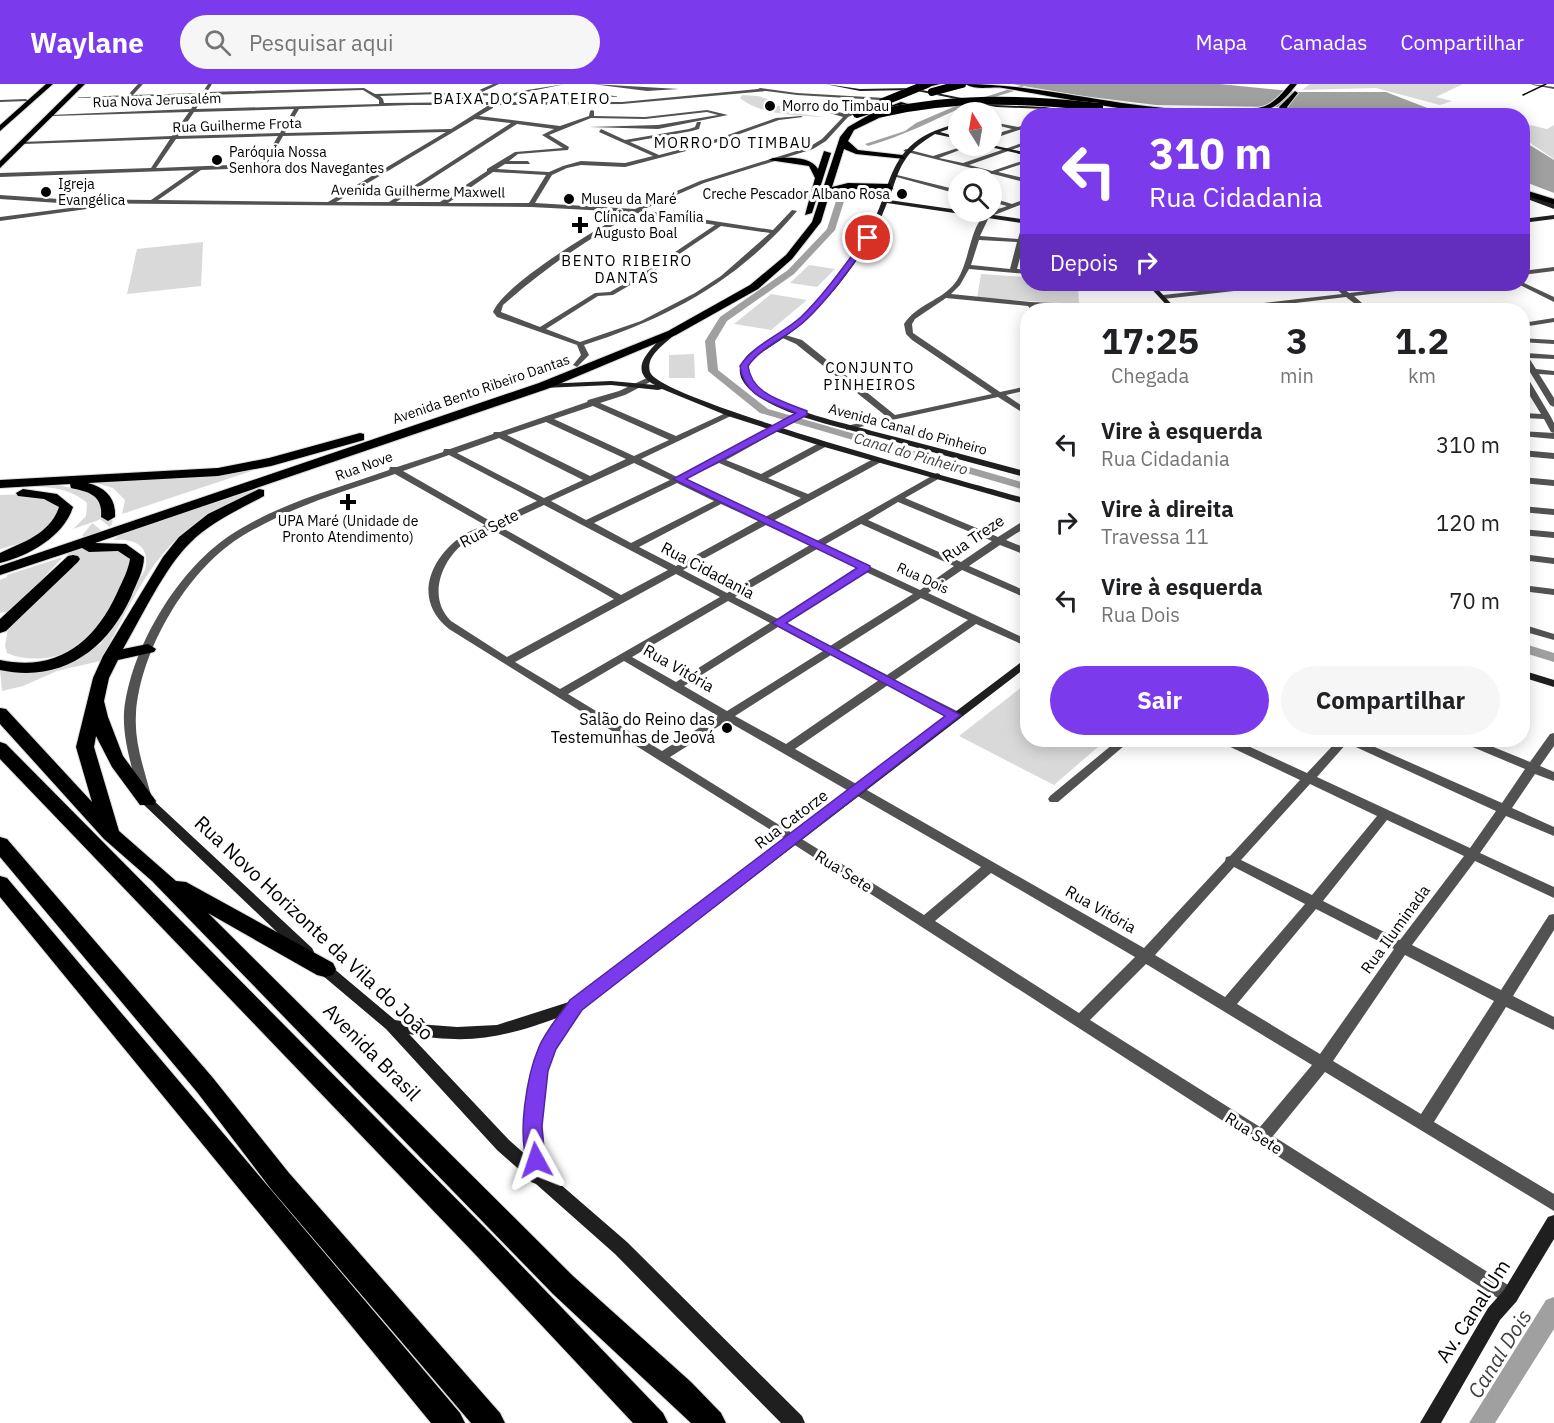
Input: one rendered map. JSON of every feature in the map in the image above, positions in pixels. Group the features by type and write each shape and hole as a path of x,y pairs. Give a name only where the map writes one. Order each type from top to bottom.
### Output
{"highway":[{"path":"0,122 42,84"},
{"path":"0,129 50,84"},
{"path":"0,156 75,84"},
{"path":"0,166 82,84"},
{"path":"908,90 937,84"},
{"path":"856,113 926,89 948,84"},
{"path":"856,113 962,84"},
{"path":"968,84 998,87"},
{"path":"878,114 973,84"},
{"path":"981,84 1138,108"},
{"path":"1262,108 1275,104 1293,84"},
{"path":"1283,108 1284,104 1304,85"},
{"path":"1028,92 1153,108"},
{"path":"878,114 928,102 972,98 1069,108"},
{"path":"1136,106 1163,108"},
{"name":"Avenida Bento Ribeiro Dantas","path":"0,559 420,420 578,365 657,331 737,286 770,261 805,223 818,177 832,142 840,128 856,113"},
{"name":"Avenida Bento Ribeiro Dantas","path":"0,571 543,386 672,333 754,287 784,261 815,225 843,139 850,129 878,114"},
{"path":"843,139 847,147 856,152 904,154"},
{"path":"773,160 794,156 832,142"},
{"path":"794,156 810,164 818,177"},
{"path":"828,190 848,186 890,187"},
{"path":"1530,188 1554,196"},
{"path":"1530,195 1554,204"},
{"path":"0,484 218,472 272,462 420,420"},
{"path":"111,834 85,747 95,694 111,656 170,557 197,528 245,499 397,436"},
{"path":"53,482 96,490 107,500 108,517"},
{"path":"0,493 52,496 62,500 66,507 62,521 57,528 0,559"},
{"path":"0,665 16,667 43,665 69,657 87,648 98,637 121,602 137,567 137,557 122,547 91,548 52,554"},
{"path":"0,628 72,559"},
{"path":"111,656 148,649"},
{"path":"95,694 105,738 124,775 147,801"},
{"name":"Avenida Brasil","path":"0,713 111,834 159,876 563,1286 681,1392 711,1423"},
{"path":"0,748 653,1423"},
{"path":"0,844 205,1085 280,1181 490,1423"},
{"path":"159,876 325,969"},
{"path":"0,883 450,1423"},
{"path":"681,1392 701,1423"}],"street":[{"path":"129,96 141,84"},
{"path":"153,169 210,84"},
{"path":"363,89 371,84"},
{"path":"464,98 497,84"},
{"path":"331,202 492,107 491,103 514,95 563,84"},
{"path":"594,84 647,90 681,88"},
{"path":"827,84 860,90 926,89 973,102"},
{"path":"1533,84 1554,87"},
{"path":"1545,84 1554,87"},
{"path":"722,86 797,94 887,99"},
{"path":"447,94 448,87"},
{"path":"69,98 363,89 375,95 383,102 382,105"},
{"name":"Rua Nova Jerusalém","path":"52,114 382,105 638,102 766,90"},
{"path":"794,156 821,142 846,116 908,90"},
{"path":"773,91 789,100 846,116"},
{"path":"411,105 416,93"},
{"path":"472,94 586,93 638,102"},
{"path":"375,95 447,94 464,98 470,104"},
{"path":"797,94 856,113"},
{"path":"570,157 545,135 591,114 717,98"},
{"path":"0,101 26,100"},
{"path":"546,104 591,114 637,118 707,111 726,115 658,127 591,127 571,124"},
{"path":"0,175 247,166 265,163 298,108"},
{"path":"1002,110 1020,109"},
{"path":"1002,110 1020,109"},
{"path":"473,117 560,128"},
{"path":"443,203 517,153 570,157 620,166 717,141 778,119 801,117"},
{"path":"627,141 690,130 699,125 697,121"},
{"path":"392,202 516,122"},
{"path":"1002,125 1018,129"},
{"path":"904,154 917,140 948,126"},
{"path":"591,127 659,157"},
{"path":"1002,135 1018,129"},
{"name":"Rua Guilherme Frota","path":"24,142 450,130"},
{"path":"932,132 948,136"},
{"path":"963,165 1020,145"},
{"path":"1002,149 1020,152"},
{"path":"933,158 948,153"},
{"path":"904,154 974,168"},
{"name":"Avenida Canal do Pinheiro","path":"904,154 868,238 826,295 802,320 782,336 752,354 744,366 744,374 750,386 757,392 803,413 849,428 1020,474"},
{"path":"531,205 550,174 570,157"},
{"path":"773,160 700,183 634,211 558,257 500,304 497,312 580,344 625,330 701,294 750,258 794,211"},
{"path":"501,162 528,164"},
{"path":"1002,169 1020,163"},
{"path":"154,200 200,168"},
{"path":"489,170 550,174"},
{"path":"895,175 948,189"},
{"path":"1002,175 1020,179"},
{"name":"Avenida Guilherme Maxwell","path":"0,197 59,201 392,202 531,205 634,211 775,232"},
{"path":"48,213 59,207 59,201"},
{"path":"0,219 136,201"},
{"path":"885,201 948,210"},
{"path":"1002,203 1012,206"},
{"path":"1002,210 1020,203"},
{"path":"1530,220 1554,217"},
{"path":"1002,218 1020,221"},
{"path":"985,222 968,267 947,296 915,315 908,324 910,334 1020,409"},
{"path":"542,329 597,294 611,294 652,270 720,224"},
{"path":"978,238 1020,241"},
{"path":"1013,271 1020,254"},
{"path":"968,267 1020,271"},
{"path":"1530,272 1554,269"},
{"path":"1530,288 1554,300"},
{"path":"1157,291 1168,303"},
{"path":"1163,297 1204,291"},
{"path":"1343,291 1359,303"},
{"path":"1285,303 1376,291"},
{"path":"947,296 1020,305"},
{"path":"1261,299 1266,303"},
{"path":"1531,323 1554,320"},
{"path":"1531,323 1554,325"},
{"path":"672,333 649,354 645,370 650,379 676,393"},
{"path":"782,336 799,342 892,417"},
{"path":"1530,340 1554,342"},
{"path":"578,365 585,356 580,344"},
{"path":"1530,354 1554,357"},
{"path":"1530,364 1551,393 1554,405"},
{"path":"1534,371 1554,373"},
{"path":"641,384 650,379"},
{"path":"543,386 641,384 676,393 731,414 824,444 1020,500"},
{"name":"Rua Nove","path":"148,649 200,566 231,538 262,520 393,470 641,384"},
{"path":"1530,389 1554,430"},
{"path":"849,428 1020,390"},
{"path":"1532,392 1551,393"},
{"path":"591,402 675,439"},
{"path":"587,523 719,460 803,413"},
{"name":"Rua Sete","path":"731,414 465,537 444,558 438,569 434,600 441,616 456,629 795,839 1510,1296"},
{"path":"1530,416 1546,417"},
{"name":"Rua Dois","path":"545,418 1020,640"},
{"path":"497,434 589,479"},
{"path":"1530,434 1554,436"},
{"path":"761,478 824,444"},
{"name":"Rua Cidadania","path":"447,451 954,715"},
{"path":"1530,454 1554,456"},
{"path":"719,460 809,498"},
{"path":"508,661 769,522 878,460"},
{"path":"393,470 622,600"},
{"path":"561,693 937,476"},
{"path":"1530,481 1554,483"},
{"path":"899,499 1020,550"},
{"path":"631,547 722,500"},
{"path":"1530,510 1554,512"},
{"path":"860,520 1020,592"},
{"name":"Rua Treze","path":"663,756 922,593 1020,527"},
{"path":"1530,533 1554,536"},
{"path":"1530,558 1554,561"},
{"path":"675,687 866,568"},
{"path":"1530,589 1554,592"},
{"path":"787,749 885,679 976,619"},
{"path":"1530,630 1554,637"},
{"path":"147,801 130,737 130,714 134,688 148,649"},
{"name":"Rua Vitória","path":"624,657 1145,956 1554,1203"},
{"name":"Rua Catorze","path":"537,1176 532,1126 540,1071 548,1046 576,1005 1020,666"},
{"path":"1530,676 1554,684"},
{"name":"Rua Iluminada","path":"1261,1138 1323,1063 1402,948 1473,854 1554,737"},
{"path":"1054,799 1117,747"},
{"path":"1241,747 1554,893"},
{"path":"1078,1022 1145,956 1231,860 1338,747"},
{"path":"1366,747 1554,832"},
{"path":"1484,747 1554,777"},
{"name":"Rua Novo Horizonte da Vila do João","path":"147,801 325,969 391,1025 503,1145 621,1248 795,1423"},
{"path":"1227,1005 1314,903 1385,813"},
{"path":"1231,860 1554,1024"},
{"path":"925,922 991,866"},
{"path":"1424,1124 1554,919"},
{"name":"Rua Catorze","path":"391,1025 432,1033 467,1034 499,1030 576,1005"},
{"name":"Av. Canal Um","path":"1430,1423 1494,1314 1510,1296 1554,1223"}],"shaded area":[{"path":"1012,84 1220,84 1299,92 1386,92 1427,108 1156,105"},
{"path":"1310,84 1463,84 1436,97 1452,101 1440,105 1376,88 1302,90"},
{"path":"742,95 758,96 802,114 824,117 769,111 748,104 740,98"},
{"path":"1530,125 1547,129 1554,125 1554,159 1530,143"},
{"path":"1530,145 1554,160 1554,193 1530,184"},
{"path":"203,242 201,286 127,294 137,249"},
{"path":"809,265 835,269 817,287 790,283"},
{"path":"981,274 1020,277 1020,291 1078,291 1079,303 1062,303 977,298"},
{"path":"771,294 807,300 771,330 734,324"},
{"path":"694,354 695,378 669,378 669,355"},
{"path":"282,461 122,514 125,500 113,488 93,482 195,478"},
{"path":"51,484 94,492 105,501 99,520 73,529 86,516 87,503 68,492 45,487 0,488 0,486"},
{"path":"257,489 197,523 166,550 144,580 100,661 57,671 23,686 2,691 0,669 70,662 101,644 145,570 146,562 146,555 140,545 128,540 113,540 121,534"},
{"path":"32,494 60,505 54,526 25,542 0,549 0,495"},
{"path":"91,550 122,550 130,555 129,573 94,634 76,648 53,657 17,657 7,653 5,646 8,629"},
{"path":"63,557 12,611 0,613 0,580 7,575"},
{"path":"1020,688 1020,747 1098,747 1054,785 959,736"}],"waterway":[{"name":"Canal do Pinheiro","path":"982,99 1022,87"},
{"name":"Canal do Pinheiro","path":"868,144 907,132 918,124 948,111"},
{"name":"Canal do Pinheiro","path":"790,419 764,411 713,371 710,341 723,319 791,272 831,230 841,198"},
{"name":"Canal do Pinheiro","path":"794,420 1020,486"},
{"name":"Canal do Pinheiro","path":"1530,650 1554,658"},
{"name":"Canal Dois","path":"1481,1423 1554,1308"}],"tunnel":[{"path":"105,521 108,517"},
{"path":"73,559 106,519"}],"tram line":[{"path":"1523,95 1546,84"}],"place":[{"name":"Morro do Timbau","path":"770,106"},
{"name":"Paróquia Nossa Senhora dos Navegantes","path":"217,160"},
{"name":"Igreja Evangélica","path":"46,192"},
{"name":"Creche Pescador Albano Rosa","path":"902,194"},
{"name":"Museu da Maré","path":"569,199"},
{"name":"Clínica da Família Augusto Boal","path":"580,225"},
{"name":"UPA Maré (Unidade de Pronto Atendimento)","path":"348,502"},
{"name":"Salão do Reino das Testemunhas de Jeová","path":"727,728"}],"district":[{"name":"BAIXA DO SAPATEIRO","path":"522,99"},
{"name":"MORRO DO TIMBAU","path":"733,143"},
{"name":"BENTO RIBEIRO DANTAS","path":"627,270"},
{"name":"CONJUNTO PINHEIROS","path":"870,376"}],"route":[{"path":"536,1160 532,1126 535,1092 540,1071 548,1046 576,1005 954,715 778,623 866,568 678,479 719,460 803,413 781,405 757,392 746,380 744,366 752,354 782,336 802,320 826,295 868,238"}]}
